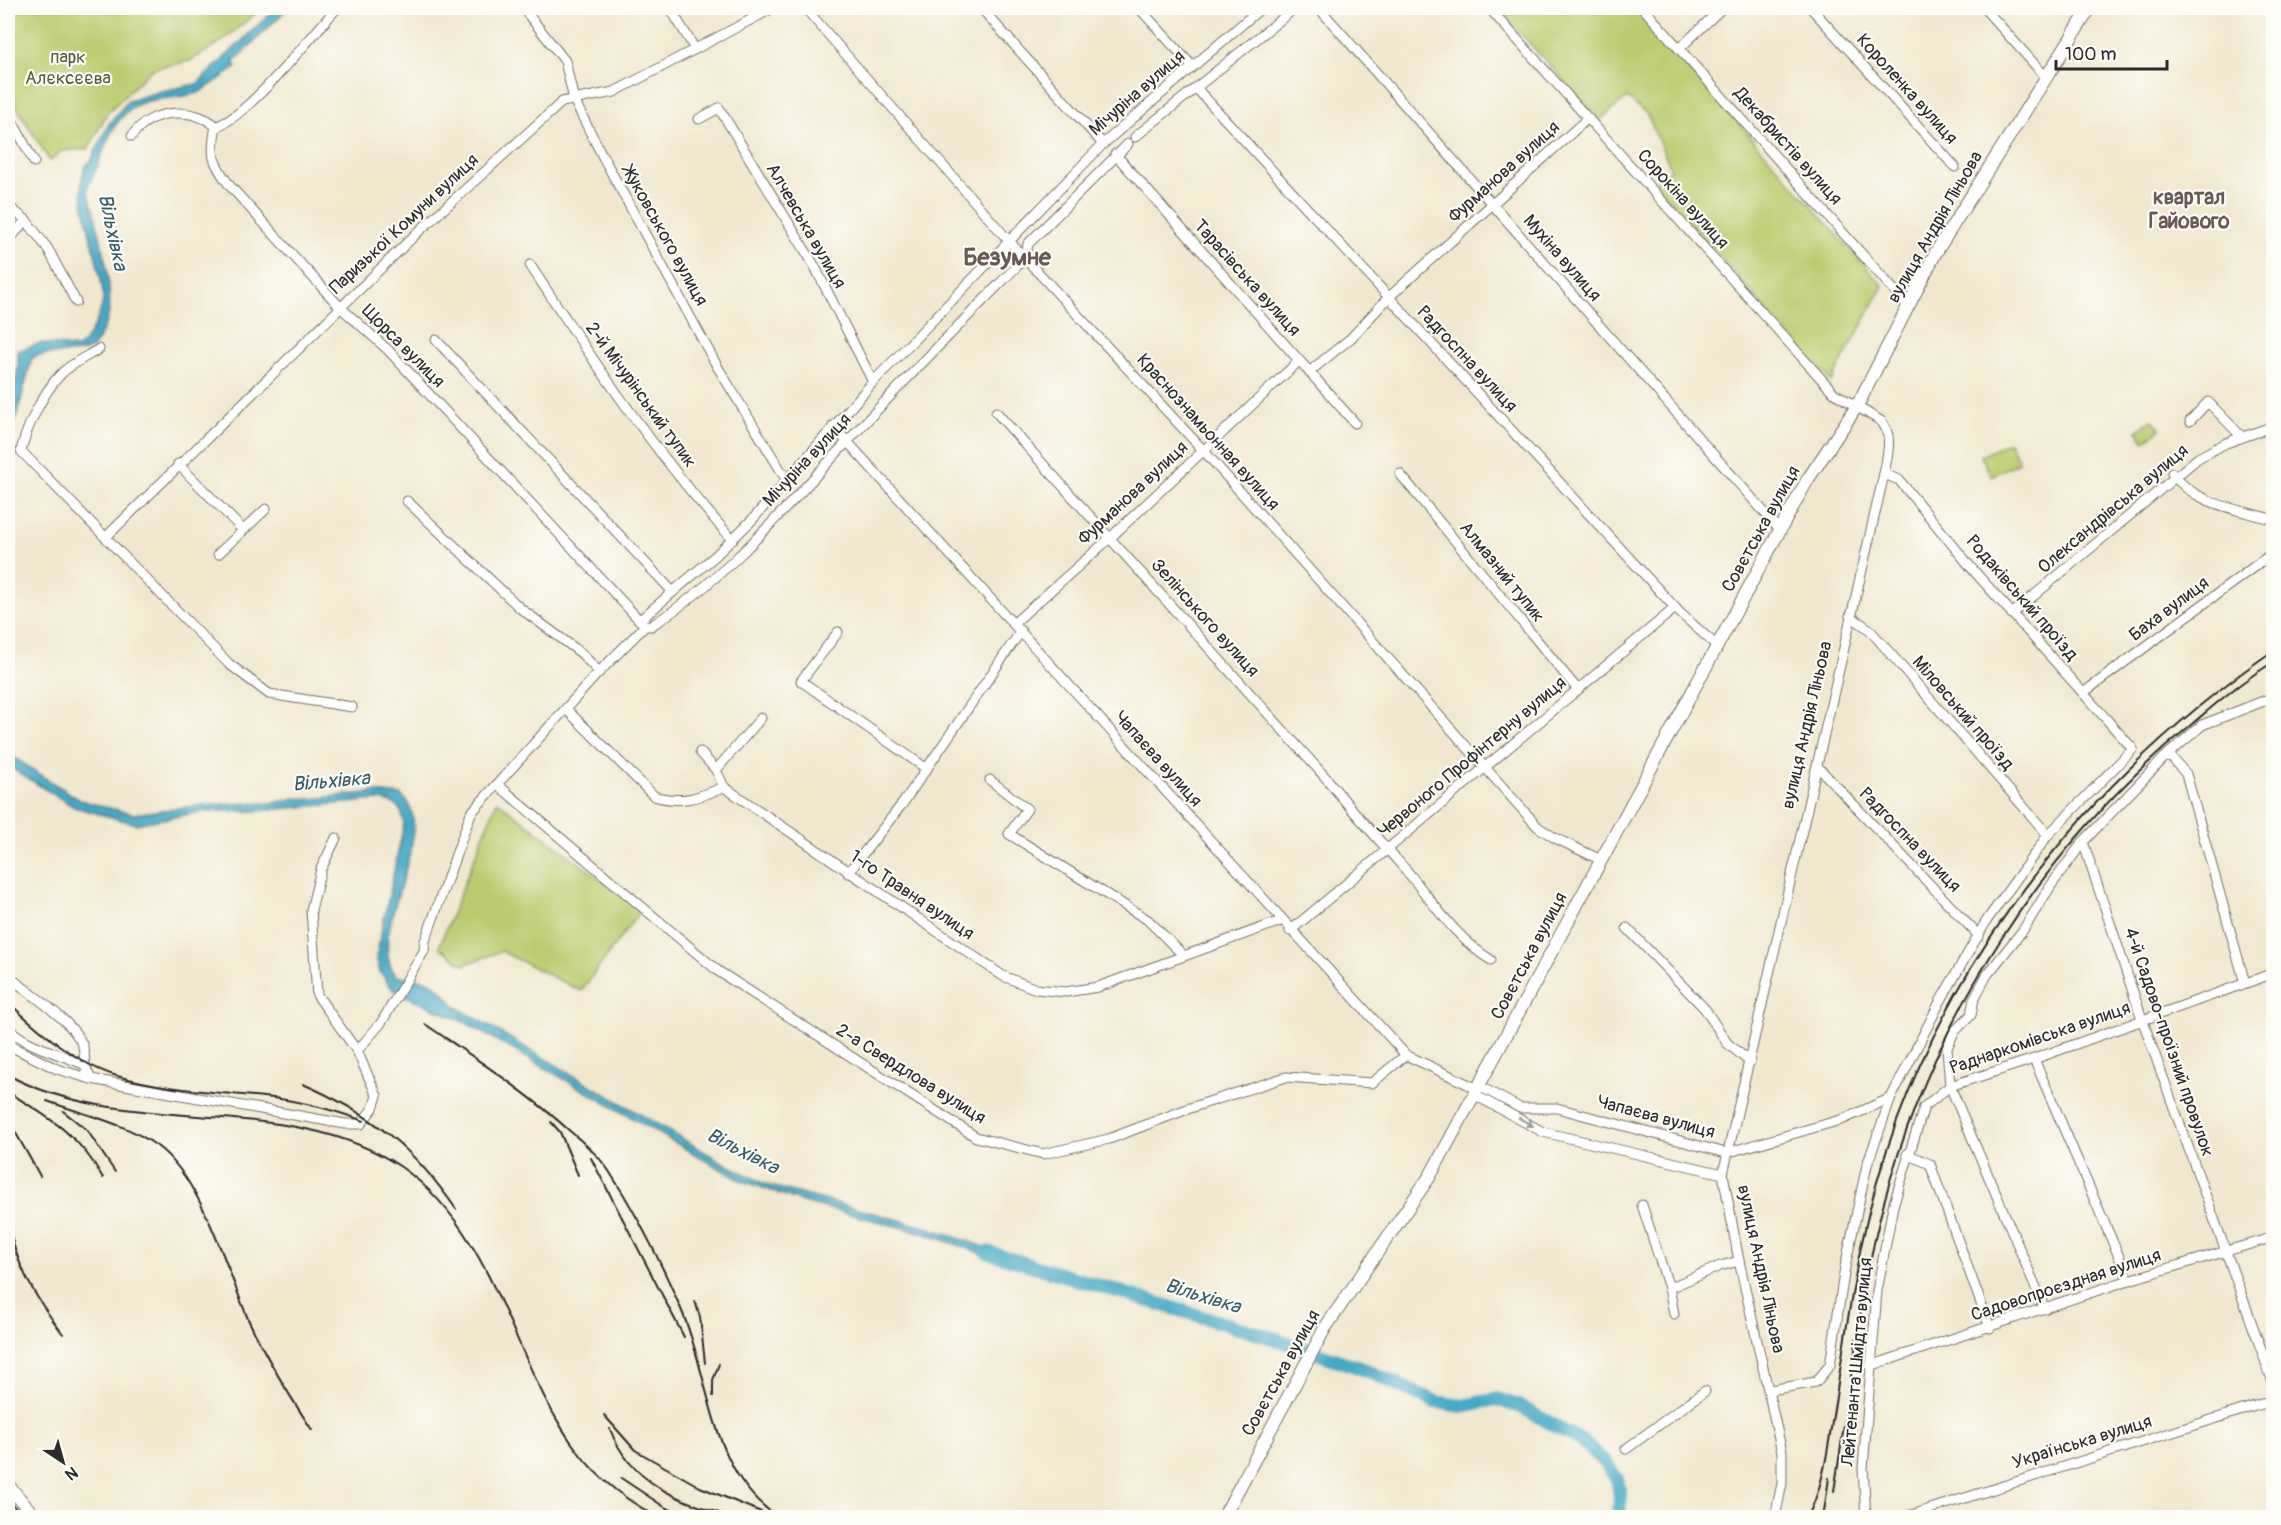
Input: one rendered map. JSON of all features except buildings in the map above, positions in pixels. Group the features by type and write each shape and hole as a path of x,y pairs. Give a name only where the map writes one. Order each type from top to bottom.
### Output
{"main road":[{"name":"вулиця Андрія Ліньова","path":"1857,405 1936,252 2044,76 2090,8"},
{"name":"Совєтська вулиця","path":"1223,1518 1325,1328 1430,1176 1808,479 1857,405"},
{"path":"8,1485 36,1518"}],"street":[{"path":"132,136 140,125 157,117 180,113 205,116 216,126 227,124 257,95 337,8"},
{"name":"Жуковського вулиця","path":"523,8 565,61 574,100 603,157 717,366 786,479"},
{"path":"670,8 695,49"},
{"name":"Паризької Комуни вулиця","path":"106,537 340,307 533,126 562,102 614,92 772,8"},
{"name":"Краснознамьонная вулиця","path":"805,8 1009,241 1100,342 1121,360 1203,450 1538,827 1555,838 1601,860"},
{"path":"981,8 1103,144"},
{"path":"1139,8 1192,66"},
{"name":"Мічуріна вулиця","path":"357,1052 381,1023 424,951 425,942 471,813 672,591 732,539 873,382 1103,144 1261,8"},
{"name":"Мічуріна вулиця","path":"642,623 651,626 695,598 742,555 848,440 1025,258 1028,244 1115,154 1295,8"},
{"name":"Мухіна вулиця","path":"1319,8 1780,530"},
{"name":"Сорокіна вулиця","path":"1489,8 1834,393 1857,405"},
{"name":"Декабристів вулиця","path":"1643,8 1908,307"},
{"path":"1679,49 1722,8"},
{"name":"Короленка вулиця","path":"1811,8 1955,167"},
{"path":"1984,8 2044,76"},
{"name":"Радгоспна вулиця","path":"1197,89 1675,608 1717,646"},
{"name":"Алчевська вулиця","path":"699,119 719,108 814,265 873,382"},
{"path":"8,113 34,162"},
{"name":"Фурманова вулиця","path":"1309,372 1351,338 1388,298 1588,118"},
{"name":"Щорса вулиця","path":"216,126 211,154 217,168 340,307 388,350 642,623"},
{"name":"Тарасівська вулиця","path":"1115,154 1355,423"},
{"path":"8,206 26,220 48,249 76,302"},
{"path":"8,240 26,220"},
{"name":"2-й Мічурінський тупик","path":"530,265 586,350 697,500 732,539"},
{"path":"436,340 672,591"},
{"path":"99,349 72,364 59,376 25,432 21,451 229,664 269,694 352,707"},
{"name":"Фурманова вулиця","path":"1014,623 1109,539 1299,361"},
{"path":"2190,421 2208,402 2242,437"},
{"name":"вулиця Андрія Ліньова","path":"1775,1518 1782,1483 1782,1452 1770,1390 1739,1261 1723,1174 1884,474 1889,439 1886,426 1857,405"},
{"name":"Зелінського вулиця","path":"996,412 1327,779 1361,822 1472,948 1491,960"},
{"name":"Чапаєва вулиця","path":"833,426 1406,1056 1520,1108 1557,1108 1726,1153 1844,1119 1892,1098"},
{"name":"Олександрівська вулиця","path":"2012,614 2173,475 2198,458 2242,437 2274,426"},
{"path":"178,464 243,530"},
{"name":"Алмазний тупик","path":"1400,474 1578,690"},
{"name":"Родаківський проїзд","path":"1884,474 1899,480 2012,614 2133,749 2048,835"},
{"path":"2173,475 2183,488 2208,501 2274,519"},
{"path":"407,501 520,608 581,653 599,672"},
{"path":"218,554 266,509"},
{"name":"Баха вулиця","path":"2084,693 2274,552"},
{"name":"Червоного Профінтерну вулиця","path":"1290,931 1675,608"},
{"name":"Міловський проїзд","path":"1850,616 1869,629 2048,835"},
{"path":"848,873 927,769 1021,631"},
{"path":"838,632 801,681 927,769"},
{"path":"2045,1310 1950,1086 1947,1048 1954,1032 1971,1015 1974,999 1987,975 2023,930 2052,884 2083,842 2165,757 2202,725 2274,697"},
{"path":"566,709 654,796 682,801 724,788 716,770 700,753"},
{"path":"716,770 761,718"},
{"path":"2165,757 2172,758 2186,774 2246,982"},
{"name":"Радгоспна вулиця","path":"1816,766 1979,936"},
{"path":"990,780 1027,809 1009,834 1149,920 1182,955"},
{"name":"2-а Свердлова вулиця","path":"498,785 718,971 976,1137 1043,1154 1109,1139 1191,1108 1286,1077 1372,1083 1406,1056"},
{"name":"1-го Травня вулиця","path":"724,788 1003,976 1036,989 1066,992 1098,987 1281,921"},
{"path":"1770,1390 1816,1382 1830,1365 1845,1267 1866,1165 1892,1098 1941,1000 1987,920 2048,835"},
{"path":"8,1045 57,1069 91,1078 345,1124 361,1124 373,1108 377,1096 357,1052 317,995 311,910 321,869 336,838"},
{"name":"4-й Садово-проїзний провулок","path":"2083,842 2142,1019 2274,1386"},
{"path":"1628,928 1705,1009 1727,1043 1750,1062"},
{"name":"Раднаркомівська вулиця","path":"1924,1107 1950,1086 2034,1059 2274,972"},
{"path":"8,976 75,1033 83,1048 83,1064 91,1078"},
{"path":"8,1028 33,1046 59,1053 83,1064"},
{"path":"2034,1059 2129,1280"},
{"name":"Чапаєва вулиця","path":"1477,1090 1543,1132 1723,1174"},
{"name":"Лейтенанта Шмідта вулиця","path":"1866,1518 1863,1468 1877,1291 1893,1206 1907,1154 1924,1107"},
{"path":"1907,1154 1930,1164 1990,1328"},
{"path":"1642,1205 1669,1288 1674,1314"},
{"name":"Садовопроєздная вулиця","path":"1870,1366 2045,1310 2129,1280 2274,1237"},
{"path":"1669,1288 1720,1266 1739,1261"},
{"path":"1626,1449 1705,1391"},
{"name":"Українська вулиця","path":"1902,1518 2274,1401"}],"green space":[{"name":"парк Алєксєєва","path":"8,8 262,8 221,42 190,61 152,69 108,112 88,149 61,151 50,161 8,93"},
{"path":"1497,8 1634,8 1650,24 1883,286 1831,382 1654,183 1671,169 1647,114 1627,98 1600,120"},
{"path":"2152,419 2160,429 2145,441 2137,431"},
{"path":"2009,442 2019,462 1991,476 1981,456"},
{"path":"497,801 641,910 581,991 501,951 464,965 439,947"},
{"path":"8,1493 29,1517 8,1517"}],"water":[{"path":"276,8 288,8 234,62 236,68 198,93 150,101 132,108 112,131 87,188 100,235 107,274 109,307 107,320 92,348 77,353 47,354 32,358 8,448 8,417 18,368 18,351 41,343 78,348 91,332 100,312 103,299 102,285 83,204 82,185 84,170 91,161 109,124 128,101 161,91 197,84"},
{"path":"8,754 80,800 133,814 210,804 273,803 295,798 312,799 375,792 401,795 412,812 413,833 409,858 388,937 388,959 397,976 431,982 443,991 455,1006 724,1163 767,1185 926,1227 1005,1254 1004,1261 923,1233 803,1202 740,1180 468,1024 393,990 380,972 376,957 404,824 397,806 378,800 257,811 206,811 136,824 74,807 8,766"}],"waterway":[{"name":"Вільхівка","path":"987,1252 1276,1339 1361,1368 1436,1402 1462,1406 1497,1399 1521,1407 1582,1441 1604,1461 1617,1479 1620,1495 1619,1518"}],"tram line":[{"path":"8,1499 24,1518"}],"railway":[{"path":"1807,1518 1818,1491 1825,1464 1862,1242 1886,1152 1920,1066 1962,984 2011,907 2068,834 2131,767 2200,706 2274,650"},
{"path":"1834,1491 1861,1309 1884,1202 1906,1133 1932,1066 1964,1001 2001,939 2043,880 2088,824 2138,772 2192,724 2242,683 2274,662"},
{"path":"8,1002 73,1055 102,1071 137,1081 177,1088 291,1101 364,1121"},
{"path":"425,1024 554,1117 587,1146 605,1166 648,1238 681,1309 725,1451 739,1477 757,1499 780,1518"},
{"path":"8,1075 55,1094 105,1106 259,1122 309,1130 357,1144 401,1167 434,1195 460,1227 482,1263 556,1418 579,1453 616,1490 660,1518"},
{"path":"303,1084 349,1107 389,1134 424,1168 456,1209"},
{"path":"8,1092 62,1128 84,1150 103,1178"},
{"path":"47,1101 132,1131 157,1146 173,1161 200,1202 262,1348 312,1430"},
{"path":"63,1111 87,1130 115,1172"},
{"path":"8,1119 40,1176"},
{"path":"551,1122 560,1132 578,1175"},
{"path":"591,1158 684,1337"},
{"path":"8,1219 15,1251 28,1280 63,1334"},
{"path":"695,1301 700,1317 705,1363"},
{"path":"713,1396 713,1380 719,1364"},
{"path":"604,1415 635,1450 700,1487 761,1512"},
{"path":"610,1429 619,1448 644,1477 677,1497 734,1518"},
{"path":"621,1478 666,1508 692,1518"},
{"path":"1823,1518 1829,1478"}],"district":[{"name":"квартал Гайового","path":"2189,209"},
{"name":"Безумне","path":"1007,257"}]}
